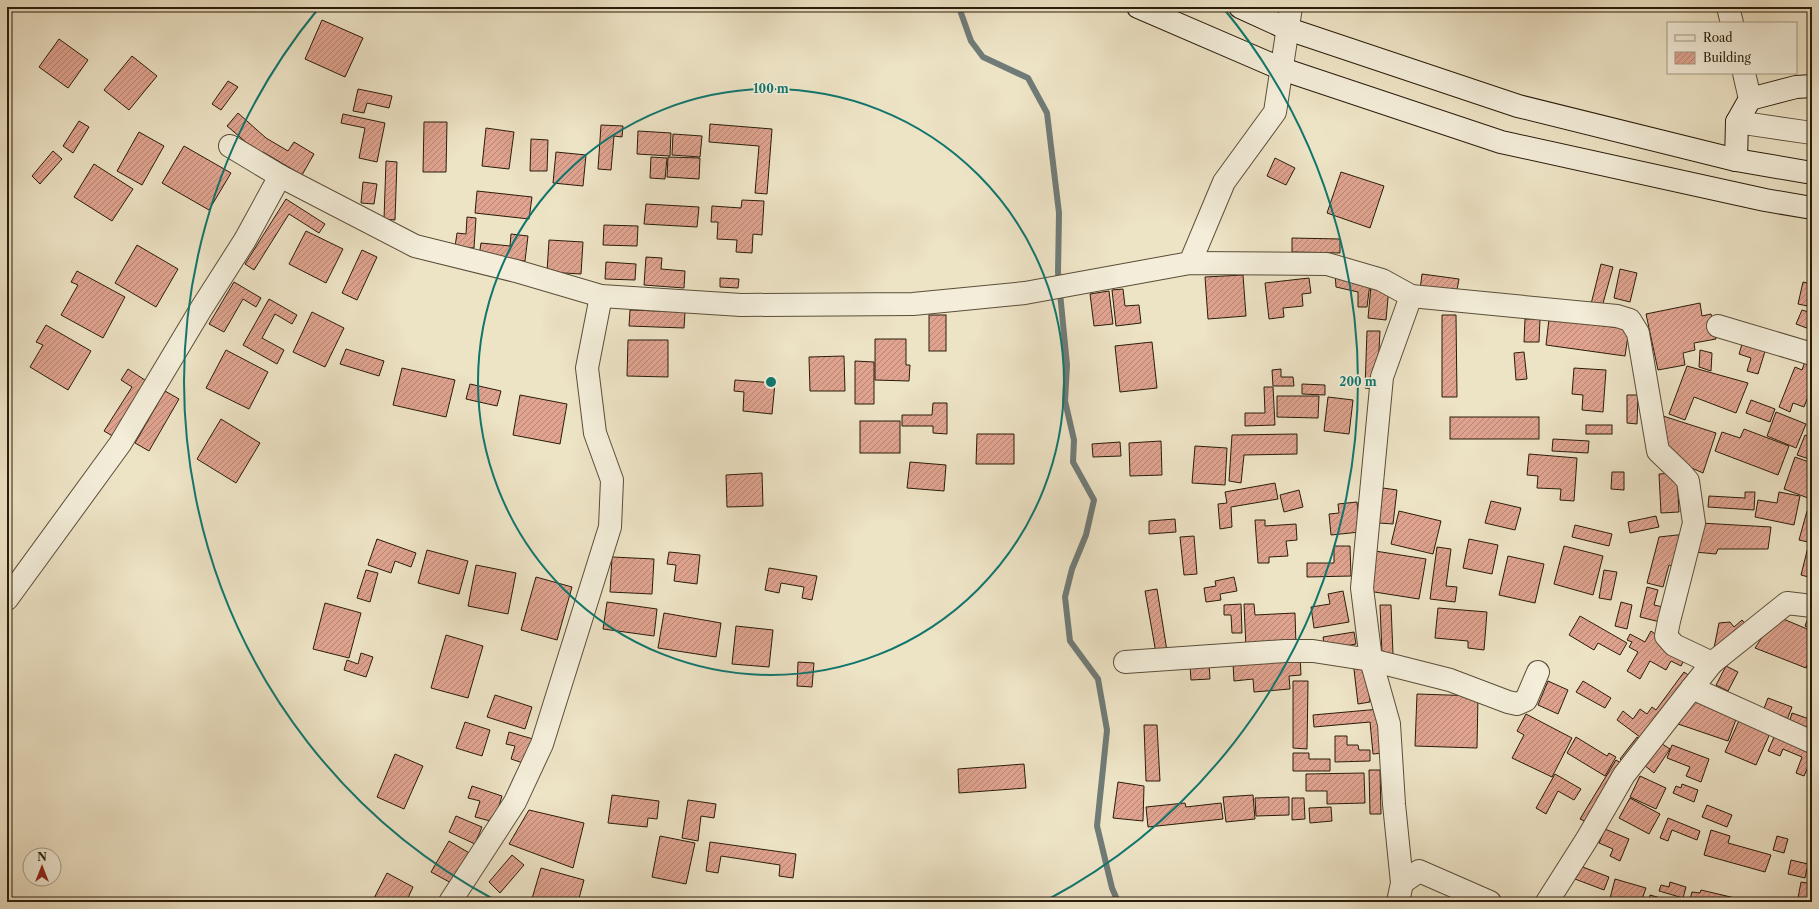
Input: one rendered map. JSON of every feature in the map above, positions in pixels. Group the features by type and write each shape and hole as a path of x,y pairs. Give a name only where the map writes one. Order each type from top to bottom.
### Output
{"street":[{"path":"1138,7 1282,69 1501,142 1765,200 1812,208"},
{"path":"1240,7 1288,29 1518,106 1736,160 1812,173"},
{"path":"1190,263 1224,182 1275,112 1291,7"},
{"path":"1728,7 1732,22"},
{"path":"1736,160 1738,122 1750,99 1744,74"},
{"path":"1750,99 1796,87 1812,86"},
{"path":"1738,122 1812,134"},
{"path":"230,146 280,176 415,246 516,271 601,296 763,305 913,304 1025,293 1190,263 1327,264 1382,280 1411,296 1617,316 1630,320 1638,333 1658,451 1688,481 1694,523 1666,636 1674,645 1712,663"},
{"path":"7,599 120,444 201,309 245,240 280,176"},
{"path":"450,902 515,802 542,744 610,527 612,480 596,433 587,368 601,296"},
{"path":"1400,893 1389,724 1371,660 1362,588 1382,377 1411,296"},
{"path":"1718,326 1812,354"},
{"path":"1547,902 1588,839 1624,775 1712,663 1787,603 1812,606"},
{"path":"1125,662 1285,651 1313,651 1371,660 1450,680 1517,704 1526,700 1538,672"},
{"path":"1692,688 1812,742"},
{"path":"1400,893 1419,871 1490,902"}],"building":[{"path":"322,20 363,38 345,77 305,59"},
{"path":"59,39 88,60 68,88 39,67"},
{"path":"132,56 157,76 129,110 104,90"},
{"path":"228,81 238,87 221,110 212,104"},
{"path":"358,89 392,96 389,108 367,103 364,113 353,111"},
{"path":"238,113 266,138 288,151 294,142 314,154 302,175 263,152 261,155 227,126"},
{"path":"343,114 385,123 377,162 359,158 365,128 341,123"},
{"path":"79,121 89,127 73,153 63,146"},
{"path":"424,122 447,122 446,172 423,172"},
{"path":"710,124 772,129 767,194 755,193 759,146 709,142"},
{"path":"601,125 623,126 622,137 614,136 611,170 598,169"},
{"path":"486,128 514,132 509,169 482,166"},
{"path":"638,131 671,133 670,156 637,154"},
{"path":"139,132 164,146 142,185 117,171"},
{"path":"673,134 702,136 700,157 672,155"},
{"path":"531,139 548,140 547,171 530,171"},
{"path":"184,146 231,173 209,210 162,183"},
{"path":"53,151 62,159 40,184 32,176"},
{"path":"556,152 586,155 583,186 553,183"},
{"path":"651,157 667,158 665,179 650,178"},
{"path":"668,157 700,158 699,179 667,177"},
{"path":"1275,158 1295,168 1286,185 1267,176"},
{"path":"386,161 397,162 395,220 384,219"},
{"path":"94,164 133,189 112,221 74,197"},
{"path":"1341,172 1384,186 1370,228 1327,213"},
{"path":"363,182 377,184 374,204 361,203"},
{"path":"477,191 532,197 529,219 475,213"},
{"path":"286,199 325,224 319,233 289,214 254,270 245,264"},
{"path":"742,200 764,201 762,235 753,234 752,253 736,252 737,240 717,239 718,222 711,222 712,206 741,208"},
{"path":"646,204 699,207 697,227 644,224"},
{"path":"467,217 476,218 474,248 455,247 457,233 466,234"},
{"path":"604,225 638,226 637,246 603,245"},
{"path":"306,231 343,249 326,283 289,264"},
{"path":"511,234 528,236 525,261 479,256 481,243 510,246"},
{"path":"1292,238 1340,239 1340,253 1292,252"},
{"path":"549,240 583,242 581,274 547,272"},
{"path":"137,245 178,269 156,307 115,283"},
{"path":"362,250 377,257 357,300 342,293"},
{"path":"646,257 662,258 661,269 685,271 684,288 644,285"},
{"path":"606,262 636,264 635,280 605,279"},
{"path":"1601,264 1613,267 1602,307 1591,304"},
{"path":"1620,269 1637,273 1630,302 1614,298"},
{"path":"77,271 125,297 103,338 61,315 78,285 71,282"},
{"path":"1335,273 1370,283 1367,307 1358,307 1358,292 1336,287"},
{"path":"1422,274 1459,279 1456,295 1420,290"},
{"path":"1243,275 1246,316 1208,319 1205,277"},
{"path":"720,278 739,279 738,288 720,287"},
{"path":"1309,278 1311,293 1302,294 1303,306 1283,308 1284,317 1269,319 1265,283"},
{"path":"234,282 261,298 256,307 243,299 224,332 209,324"},
{"path":"1803,282 1812,284 1812,307 1798,304"},
{"path":"1371,286 1389,287 1386,320 1368,318"},
{"path":"1123,289 1125,306 1139,305 1141,323 1116,326 1112,290"},
{"path":"1109,291 1113,324 1094,326 1090,294"},
{"path":"269,299 297,315 292,324 275,314 262,338 284,350 277,364 243,345"},
{"path":"1700,303 1702,316 1711,314 1716,339 1694,343 1695,350 1683,353 1685,365 1658,370 1646,314"},
{"path":"630,310 685,312 684,328 629,326"},
{"path":"1802,310 1812,313 1812,330 1796,324"},
{"path":"312,312 344,328 325,367 293,352"},
{"path":"929,315 946,315 946,351 929,351"},
{"path":"1442,315 1456,315 1457,397 1442,397"},
{"path":"1525,319 1540,319 1539,342 1524,342"},
{"path":"1549,319 1629,329 1625,356 1546,345"},
{"path":"46,325 91,351 68,390 30,367 43,345 36,342"},
{"path":"1367,331 1380,331 1377,389 1365,388"},
{"path":"875,339 906,339 906,365 910,365 909,381 875,380"},
{"path":"628,340 668,340 668,377 627,376"},
{"path":"1743,341 1766,348 1758,374 1747,371 1751,358 1739,354"},
{"path":"1152,342 1157,388 1120,392 1115,346"},
{"path":"346,349 384,361 379,376 340,364"},
{"path":"226,350 268,372 249,409 206,388"},
{"path":"1700,350 1712,353 1711,371 1699,367"},
{"path":"1524,352 1527,379 1516,380 1514,353"},
{"path":"844,356 845,391 810,391 809,357"},
{"path":"1806,359 1812,361 1812,386 1804,407 1793,403 1790,412 1779,407 1795,367 1802,370"},
{"path":"855,361 874,362 874,404 855,404"},
{"path":"1687,366 1748,383 1736,413 1694,397 1685,420 1669,414"},
{"path":"402,368 455,380 446,417 393,405"},
{"path":"1574,368 1606,370 1603,412 1582,410 1583,395 1572,394"},
{"path":"128,369 151,384 116,438 104,431 132,387 121,380"},
{"path":"1281,369 1281,377 1293,377 1294,386 1273,386 1272,370"},
{"path":"735,380 775,383 772,414 743,411 744,392 734,391"},
{"path":"470,384 501,391 497,406 466,399"},
{"path":"1302,384 1325,385 1325,395 1302,394"},
{"path":"1264,387 1273,387 1275,425 1245,426 1245,413 1265,413"},
{"path":"165,391 179,399 149,451 135,443"},
{"path":"520,395 567,404 560,444 513,435"},
{"path":"1627,395 1638,395 1637,424 1627,423"},
{"path":"1277,396 1319,396 1318,418 1277,417"},
{"path":"1328,397 1353,400 1349,434 1324,431"},
{"path":"1751,400 1775,409 1770,422 1746,413"},
{"path":"933,403 947,403 947,434 933,433 933,426 902,426 902,415 932,415"},
{"path":"1776,412 1806,424 1796,448 1767,436"},
{"path":"1663,416 1716,433 1703,473 1678,462 1660,442"},
{"path":"1450,417 1539,417 1539,439 1450,439"},
{"path":"221,419 260,443 236,483 197,459"},
{"path":"860,421 900,421 900,453 860,453"},
{"path":"1586,425 1612,425 1612,434 1586,434"},
{"path":"1744,429 1789,446 1778,475 1715,451 1722,432 1740,438"},
{"path":"977,434 1014,434 1014,464 976,464"},
{"path":"1297,434 1297,454 1244,455 1241,483 1229,481 1232,435"},
{"path":"1805,435 1812,438 1812,460 1797,455"},
{"path":"1553,439 1589,441 1588,453 1552,451"},
{"path":"1161,441 1162,475 1130,476 1129,443"},
{"path":"1120,442 1121,456 1093,457 1092,444"},
{"path":"1195,446 1227,448 1225,485 1192,483"},
{"path":"1529,454 1577,458 1574,501 1560,500 1561,489 1537,488 1538,476 1527,475"},
{"path":"1795,457 1812,463 1812,486 1808,498 1784,489"},
{"path":"910,462 946,465 944,491 907,488"},
{"path":"1612,472 1624,472 1624,490 1611,489"},
{"path":"762,473 763,506 727,507 726,475"},
{"path":"1677,473 1679,512 1661,513 1659,474"},
{"path":"1275,483 1278,499 1231,507 1232,527 1220,529 1218,504 1227,503 1225,492"},
{"path":"1383,488 1397,490 1393,524 1379,523"},
{"path":"1299,490 1303,507 1284,512 1280,495"},
{"path":"1745,492 1755,492 1754,510 1708,507 1709,496 1745,498"},
{"path":"1779,492 1800,496 1794,525 1755,517 1758,500 1777,503"},
{"path":"1491,501 1521,508 1515,530 1485,523"},
{"path":"1357,502 1360,532 1331,535 1329,514 1339,513 1338,504"},
{"path":"1399,511 1441,521 1433,554 1391,544"},
{"path":"1807,511 1812,512 1812,543 1799,540"},
{"path":"1656,516 1659,527 1630,533 1628,522"},
{"path":"1175,519 1176,532 1149,534 1149,521"},
{"path":"1255,520 1265,520 1265,526 1296,524 1297,540 1286,541 1288,556 1269,557 1269,563 1258,563"},
{"path":"1700,523 1771,527 1768,549 1718,549 1716,554 1695,552"},
{"path":"1575,525 1612,534 1609,546 1572,537"},
{"path":"1686,534 1677,568 1669,565 1663,587 1647,583 1659,537"},
{"path":"1194,536 1197,574 1184,575 1180,537"},
{"path":"377,539 416,553 411,567 395,561 391,573 368,565"},
{"path":"1469,539 1498,545 1492,574 1463,568"},
{"path":"1334,546 1350,546 1351,576 1307,577 1307,563 1334,563"},
{"path":"1564,546 1603,556 1593,595 1554,584"},
{"path":"1437,547 1451,549 1446,586 1457,587 1455,602 1430,599"},
{"path":"1808,547 1812,548 1812,578 1801,575"},
{"path":"427,550 468,561 459,594 418,583"},
{"path":"1375,551 1426,559 1419,599 1368,591"},
{"path":"669,552 700,555 697,584 674,581 676,565 667,564"},
{"path":"1508,556 1544,564 1535,603 1499,595"},
{"path":"612,557 654,559 652,594 610,592"},
{"path":"476,565 516,573 508,614 468,606"},
{"path":"769,568 817,576 812,600 802,598 804,587 781,583 779,593 765,590"},
{"path":"366,570 378,573 370,602 357,598"},
{"path":"1604,570 1617,572 1611,600 1599,598"},
{"path":"536,577 572,587 557,640 521,630"},
{"path":"1234,577 1237,591 1220,594 1221,600 1206,602 1204,588 1216,586 1215,581"},
{"path":"1647,587 1658,590 1654,605 1663,607 1660,622 1640,617"},
{"path":"1157,589 1167,651 1156,653 1145,591"},
{"path":"1343,591 1349,622 1314,628 1311,607 1330,604 1328,594"},
{"path":"607,602 657,609 654,636 603,629"},
{"path":"1621,602 1632,605 1627,629 1615,626"},
{"path":"325,603 361,613 349,658 313,649"},
{"path":"1241,604 1242,633 1232,633 1231,615 1224,615 1224,605"},
{"path":"1244,604 1254,604 1255,615 1295,613 1296,646 1246,648"},
{"path":"1380,605 1391,605 1393,654 1382,654"},
{"path":"1438,608 1487,612 1484,650 1468,648 1468,641 1435,638"},
{"path":"1812,610 1812,629 1805,626"},
{"path":"664,613 721,623 716,657 658,648"},
{"path":"1580,616 1627,643 1620,655 1598,643 1594,650 1569,635"},
{"path":"1776,616 1812,631 1812,653 1806,668 1755,648"},
{"path":"1742,620 1748,627 1714,648 1719,623 1730,622 1734,627"},
{"path":"736,626 773,630 769,667 732,664"},
{"path":"1651,631 1686,656 1681,666 1671,661 1666,670 1650,661 1640,679 1627,671 1638,652 1629,647 1632,642 1627,640 1630,634 1645,642"},
{"path":"1354,632 1356,644 1325,650 1323,637"},
{"path":"446,635 483,646 468,698 431,688"},
{"path":"361,653 373,657 366,677 344,670 347,660 358,664"},
{"path":"1300,656 1301,675 1289,676 1290,689 1254,692 1253,679 1234,681 1233,663"},
{"path":"1365,660 1370,702 1358,704 1353,661"},
{"path":"798,662 814,663 812,687 797,686"},
{"path":"1209,664 1210,679 1191,680 1190,666"},
{"path":"1726,666 1738,672 1728,691 1716,685"},
{"path":"1684,672 1694,679 1648,743 1617,720 1623,711 1633,719 1640,709 1647,714 1652,707 1656,710"},
{"path":"1293,681 1308,681 1307,749 1293,748"},
{"path":"1548,681 1568,690 1558,714 1538,705"},
{"path":"1583,681 1611,698 1605,708 1576,692"},
{"path":"1417,694 1478,696 1477,748 1415,746"},
{"path":"495,695 532,707 525,729 487,717"},
{"path":"1694,697 1738,714 1728,741 1678,724"},
{"path":"1768,698 1792,707 1787,720 1763,711"},
{"path":"1380,709 1384,753 1373,754 1370,722 1314,727 1313,715"},
{"path":"1792,713 1812,720 1808,730 1789,723"},
{"path":"1526,714 1572,738 1552,777 1512,758 1524,735 1517,731"},
{"path":"1741,716 1772,729 1756,765 1725,752"},
{"path":"465,722 490,730 482,756 456,748"},
{"path":"1144,725 1157,725 1160,781 1146,781"},
{"path":"1777,730 1812,745 1812,758 1804,776 1796,773 1802,757 1783,749 1780,756 1768,751"},
{"path":"509,732 533,739 526,764 511,759 515,746 506,744"},
{"path":"1335,736 1347,736 1347,745 1358,745 1359,750 1370,750 1370,761 1335,762"},
{"path":"1576,737 1607,756 1609,753 1616,757 1605,776 1567,753"},
{"path":"1637,737 1646,744 1630,766 1620,759"},
{"path":"1659,742 1670,749 1654,773 1644,765"},
{"path":"1672,745 1709,759 1701,782 1686,776 1690,767 1667,758"},
{"path":"1293,753 1309,753 1309,759 1330,759 1330,771 1293,771"},
{"path":"395,754 423,766 404,809 377,797"},
{"path":"1616,760 1624,765 1589,823 1580,819"},
{"path":"1024,764 1026,788 959,793 958,769"},
{"path":"1369,770 1380,770 1381,814 1370,814"},
{"path":"1364,773 1365,803 1327,804 1327,791 1306,791 1306,774"},
{"path":"1555,774 1581,789 1574,800 1558,791 1546,814 1536,808"},
{"path":"1640,776 1666,788 1656,809 1630,797"},
{"path":"1118,782 1144,786 1143,821 1113,818"},
{"path":"1682,784 1698,790 1694,802 1673,793 1676,786 1681,788"},
{"path":"472,786 502,796 494,822 475,817 480,801 468,798"},
{"path":"612,795 659,801 657,819 648,818 647,827 608,823"},
{"path":"1253,795 1255,819 1226,822 1223,797"},
{"path":"1289,797 1289,815 1256,816 1255,798"},
{"path":"1292,798 1304,798 1305,819 1292,820"},
{"path":"1630,798 1660,814 1649,834 1619,818"},
{"path":"688,800 716,804 714,818 701,816 698,841 682,838"},
{"path":"1185,803 1186,807 1221,803 1223,819 1148,827 1146,807"},
{"path":"1707,805 1732,815 1727,827 1702,817"},
{"path":"1331,807 1332,821 1310,823 1309,808"},
{"path":"529,810 584,823 573,868 509,844"},
{"path":"456,816 482,827 475,844 449,832"},
{"path":"1668,818 1700,831 1697,840 1672,830 1668,841 1660,838"},
{"path":"1605,829 1629,839 1620,861 1610,856 1613,849 1599,843"},
{"path":"1711,830 1730,836 1728,843 1771,855 1765,872 1704,855"},
{"path":"660,836 695,843 686,884 652,877"},
{"path":"1777,836 1788,839 1784,853 1773,850"},
{"path":"449,841 471,854 453,884 431,872"},
{"path":"710,842 796,854 793,878 779,876 780,865 721,856 718,873 706,871"},
{"path":"512,855 524,865 500,893 489,882"},
{"path":"1791,860 1808,864 1805,878 1788,874"},
{"path":"1580,866 1609,877 1604,890 1575,879"},
{"path":"541,868 584,880 578,902 531,902"},
{"path":"387,873 413,887 406,902 372,902"},
{"path":"1615,879 1646,888 1641,902 1629,902 1629,899 1621,897 1620,902 1609,902"},
{"path":"1670,882 1686,887 1683,898 1659,891 1661,885 1669,887"},
{"path":"1801,882 1812,884 1811,900 1798,898"},
{"path":"1701,890 1735,898 1734,902 1704,902 1690,899 1692,892 1700,893"},
{"path":"1650,895 1675,902 1648,902"}],"waterway":[{"path":"961,13 971,41 983,57 1028,78 1047,113 1059,213 1058,272 1067,365 1065,401 1074,440 1073,462 1094,500 1086,535 1072,569 1065,597 1070,641 1098,679 1107,730 1097,826 1112,888 1118,902"}]}
